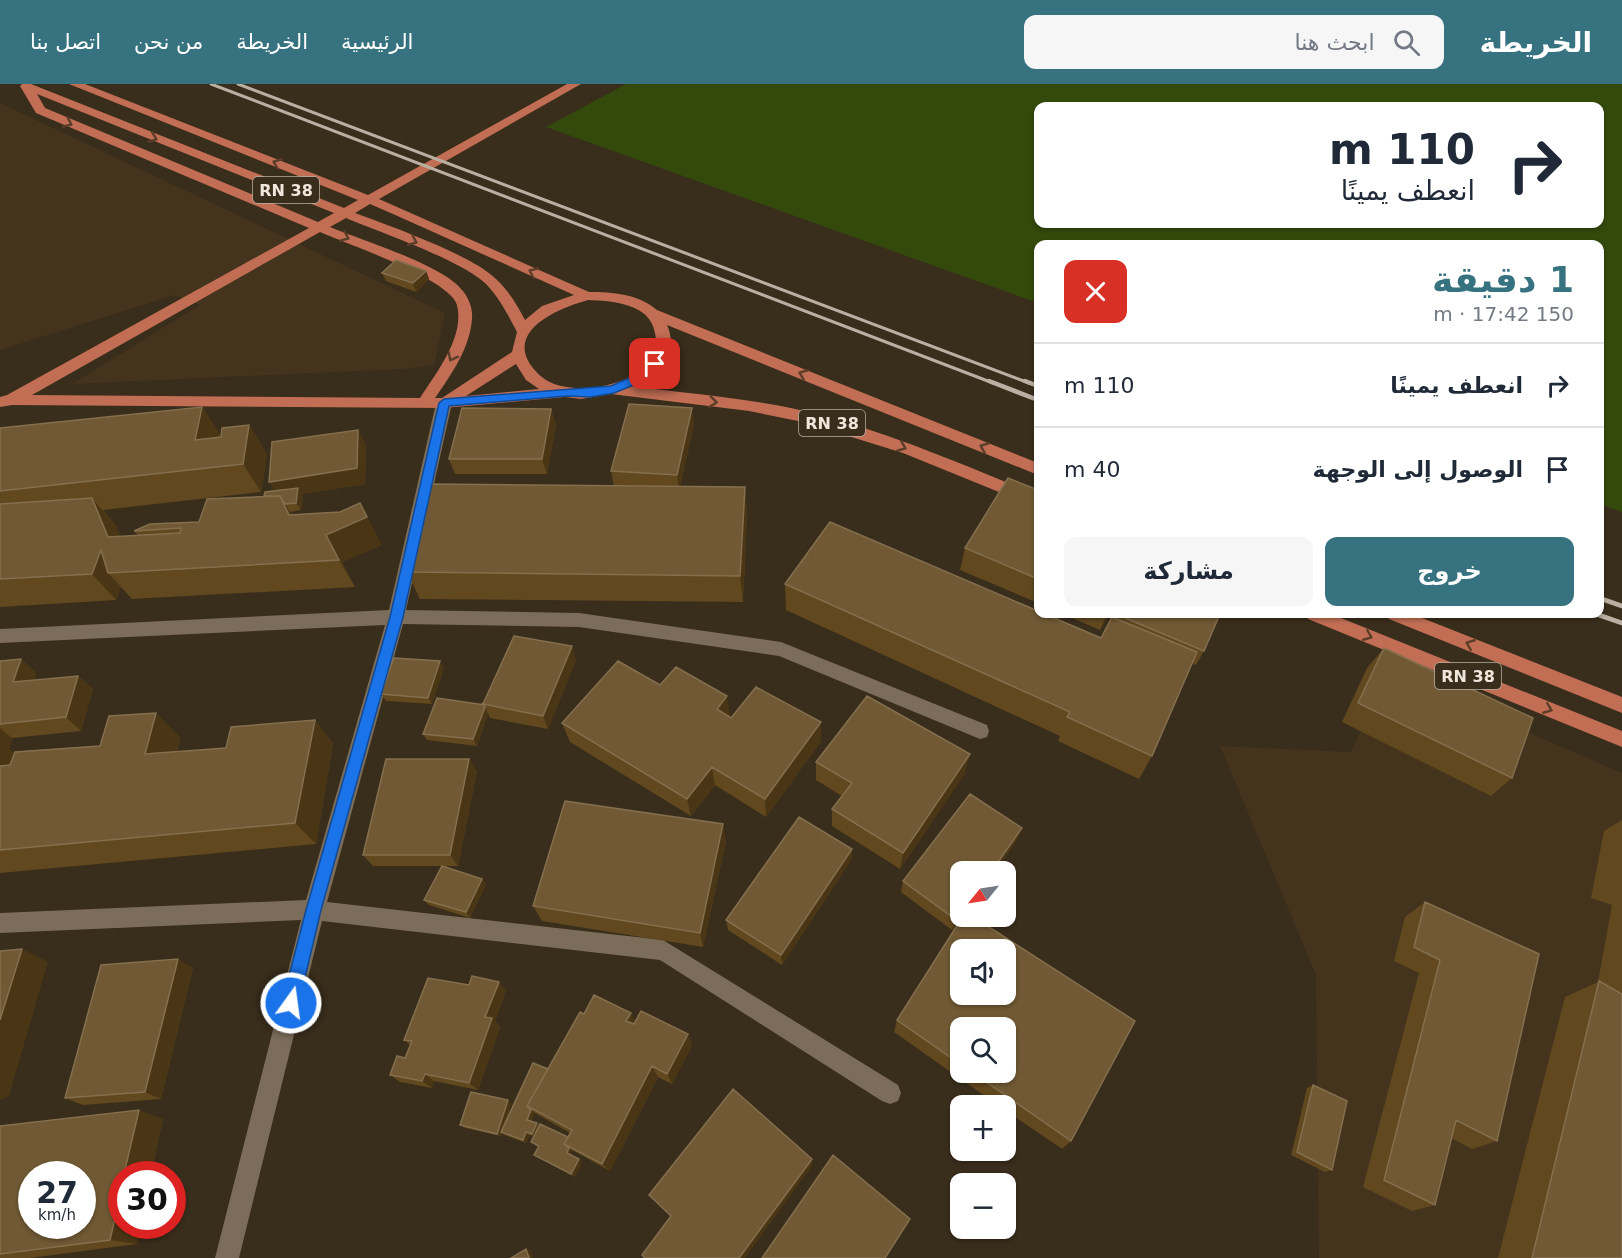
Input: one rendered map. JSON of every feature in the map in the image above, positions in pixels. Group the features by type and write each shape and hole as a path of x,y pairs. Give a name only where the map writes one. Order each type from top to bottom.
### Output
{"main road":[{"name":"RN 38","path":"75,84 398,211 587,296 625,299 641,305 654,314 1034,467"},
{"path":"6,401 575,84"},
{"name":"RN 38","path":"24,85 377,226 469,266 490,280 506,298 524,332"},
{"path":"24,85 40,110 156,161 397,259 431,275 459,293 465,312 464,333 435,402"},
{"name":"RN 38","path":"587,296 546,309 530,322 520,338 518,355 526,372 543,385 567,393 590,393 614,389 638,379 655,364 664,347 663,330 654,314"},
{"path":"435,402 518,355"},
{"name":"RN 38","path":"614,389 755,408 828,422 894,443 1034,500"},
{"path":"6,401 435,402 567,393"},
{"name":"RN 38","path":"1324,618 1622,739"},
{"name":"RN 38","path":"1405,618 1622,705"},
{"path":"1582,723 1589,692"}],"street":[{"path":"227,1258 314,910 396,617 435,402"},
{"path":"0,636 396,617 579,620 781,649 980,731"},
{"path":"0,923 314,910 663,950 890,1093"}],"shaded area":[{"path":"0,103 445,313 434,365 401,369 72,384 200,305 175,295 0,350"},
{"path":"1389,672 1622,773 1622,1258 1319,1258 1316,975 1220,746 1351,752"}],"green space":[{"path":"626,84 1622,84 1622,512 1604,506 1604,240 1034,240 1034,302 546,127"}],"building":[{"path":"396,260 426,271 413,283 382,273"},
{"path":"629,404 692,408 677,475 611,471"},
{"path":"202,407 195,440 221,437 222,428 249,425 243,464 0,491 0,428"},
{"path":"462,408 551,409 542,459 449,459"},
{"path":"358,430 357,468 269,482 272,442"},
{"path":"1008,478 1034,488 1034,577 965,548"},
{"path":"431,484 745,487 740,576 407,572"},
{"path":"298,488 296,503 285,504 280,496 264,496 265,492"},
{"path":"280,496 289,515 340,512 360,503 367,517 326,535 339,560 108,573 101,550 92,574 0,579 0,504 92,498 108,537 180,533 181,528 134,531 150,524 199,522 207,499"},
{"path":"830,522 1034,609 1034,618 1054,618 1101,638 1111,618 1114,618 1197,652 1152,756 1067,717 1070,712 785,584"},
{"path":"1125,618 1218,618 1204,651"},
{"path":"514,636 572,646 543,716 483,704"},
{"path":"1384,648 1533,718 1512,778 1358,703"},
{"path":"394,658 440,661 428,698 381,694"},
{"path":"21,659 13,682 78,676 66,717 0,724 0,661"},
{"path":"618,661 660,685 676,667 727,696 717,709 731,718 756,687 821,722 765,799 712,767 687,799 562,723"},
{"path":"867,696 970,754 903,853 832,809 852,783 816,762"},
{"path":"437,698 484,705 473,739 423,734"},
{"path":"156,713 145,754 226,748 231,727 315,720 295,823 0,850 0,766 10,765 15,752 100,746 109,716"},
{"path":"386,759 469,759 450,855 363,855"},
{"path":"970,794 1022,828 999,861 950,861 950,916 903,881"},
{"path":"565,801 723,824 700,933 533,906"},
{"path":"799,817 852,849 781,955 726,920"},
{"path":"442,866 482,879 466,912 424,900"},
{"path":"1425,902 1539,954 1497,1141 1456,1120 1435,1205 1384,1180 1440,960 1414,947"},
{"path":"956,927 989,927 1008,939 950,939 950,1005 1016,1005 1016,944 1135,1021 1071,1141 1016,1103 1016,1095 1005,1095 988,1083 1016,1083 1016,1017 950,1017 950,1057 897,1020"},
{"path":"22,949 0,1020 0,951"},
{"path":"178,959 145,1092 65,1098 101,965"},
{"path":"472,976 499,982 485,1017 492,1018 469,1083 425,1074 422,1081 390,1075 397,1056 405,1058 412,1041 404,1040 428,978 469,985"},
{"path":"1599,981 1622,994 1622,1258 1532,1258"},
{"path":"594,995 631,1013 626,1021 634,1024 641,1011 688,1034 667,1074 652,1066 602,1164 564,1144 572,1130 527,1106 580,1012 584,1014"},
{"path":"533,1063 548,1069 527,1106 531,1110 527,1120 537,1123 532,1134 526,1132 523,1140 501,1132"},
{"path":"1313,1085 1347,1101 1332,1170 1297,1152"},
{"path":"733,1089 812,1159 739,1258 645,1258 642,1255 671,1216 649,1195"},
{"path":"471,1092 508,1100 497,1134 460,1125"},
{"path":"139,1110 127,1161 108,1161 108,1239 110,1240 0,1254 0,1126"},
{"path":"540,1124 568,1137 564,1144 569,1148 567,1153 579,1159 571,1174 534,1155 539,1146 531,1142"},
{"path":"833,1155 910,1219 885,1258 762,1258"},
{"path":"526,1249 529,1258 511,1258"}],"railway":[{"path":"211,84 993,383"},
{"path":"238,84 1029,383"},
{"path":"989,381 1034,398"},
{"path":"1025,381 1034,384"},
{"path":"1604,600 1622,606"},
{"path":"1604,617 1622,623"}],"route":[{"path":"291,1003 314,910 396,617 444,403 590,393 614,389 638,379 655,364"}]}
